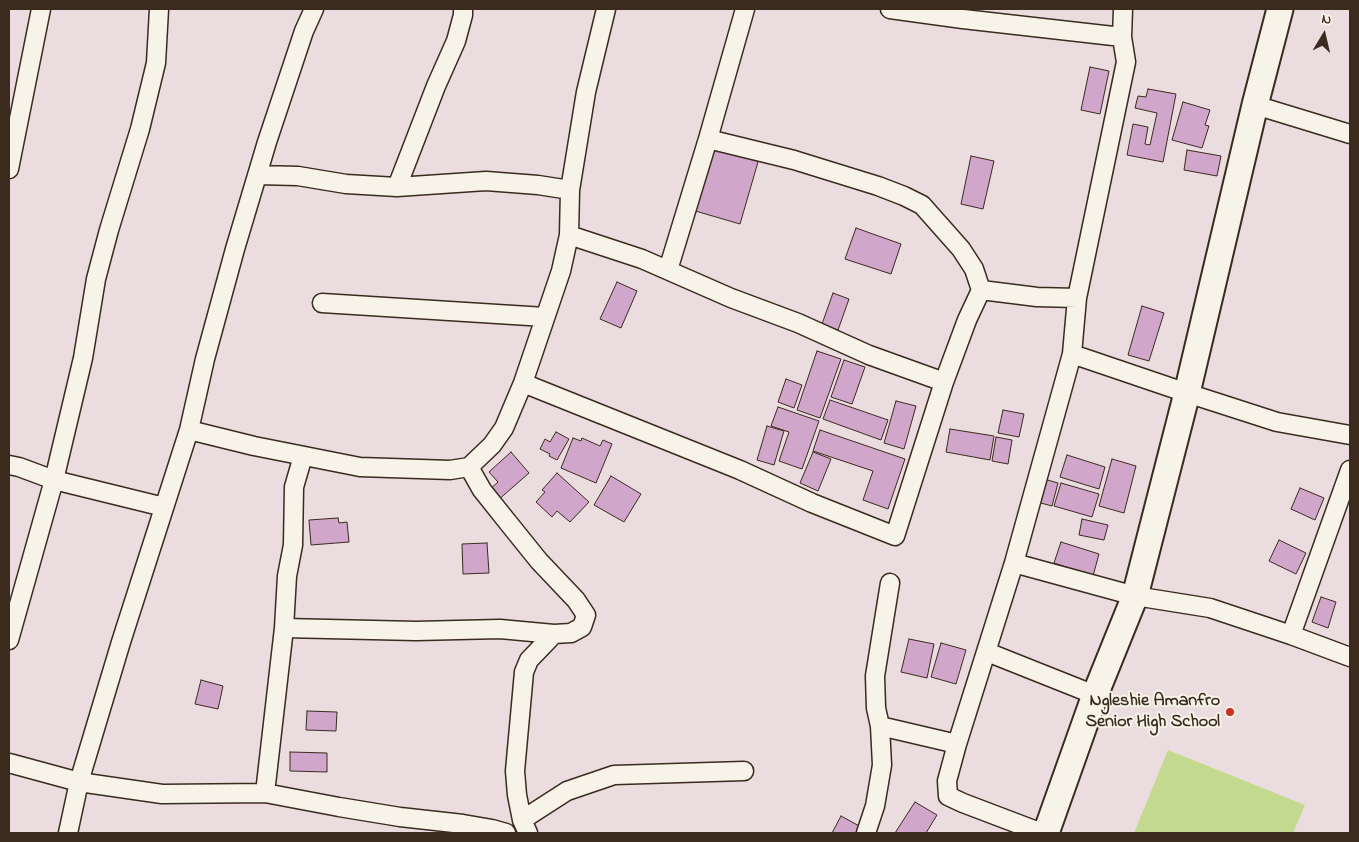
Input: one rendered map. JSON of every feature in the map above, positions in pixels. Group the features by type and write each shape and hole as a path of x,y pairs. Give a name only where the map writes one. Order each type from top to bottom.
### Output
{"street":[{"path":"9,169 41,9"},
{"path":"9,640 54,480 83,358 96,279 140,129 156,63 159,9"},
{"path":"68,833 79,782 121,642 189,430 205,359 235,249 304,31 314,9"},
{"path":"397,187 436,86 456,41 463,9"},
{"path":"189,430 254,446 360,467 450,470 470,467 492,446 504,428 523,383 560,271 569,235 570,190 586,92 606,9"},
{"path":"668,270 745,9"},
{"path":"890,9 1122,37"},
{"path":"1042,833 948,796 947,780 1014,563 1072,354 1077,298 1126,62 1122,37 1123,9"},
{"path":"1046,833 1095,695 1135,596 1187,393 1255,104 1280,9"},
{"path":"1255,104 1350,134"},
{"path":"523,383 740,470 812,503 895,536 944,382 967,320 981,290 974,270 961,249 922,205 904,196 794,160 708,139"},
{"path":"258,175 298,176 346,184 397,187 486,181 538,185 570,190"},
{"path":"569,235 620,250 731,298 798,323 869,355 944,382"},
{"path":"981,290 1037,297 1077,298"},
{"path":"322,303 545,318"},
{"path":"1072,354 1277,422 1350,435"},
{"path":"265,793 284,628 287,576 293,545 294,487 303,456"},
{"path":"9,465 54,480 164,507"},
{"path":"284,628 416,632 500,629 554,634 571,633 582,627 586,615 576,600 539,560 482,490 470,467"},
{"path":"1291,635 1350,473"},
{"path":"1014,563 1135,596 1210,608 1350,657"},
{"path":"866,833 875,806 882,766 875,676 890,583"},
{"path":"554,634 528,660 524,672 515,771 517,795 525,826 568,791 614,775 744,771"},
{"path":"987,652 1095,695"},
{"path":"880,726 957,744"},
{"path":"9,763 79,782 162,794 265,793 357,810 506,833"}],"green space":[{"path":"1168,750 1305,805 1293,833 1134,833"}],"building":[{"path":"1090,67 1109,71 1100,114 1081,110"},
{"path":"1148,89 1176,94 1163,162 1127,155 1133,124 1148,127 1145,144 1150,145 1157,113 1135,108 1138,96 1146,97"},
{"path":"1183,102 1210,110 1205,125 1209,126 1202,148 1172,140"},
{"path":"712,142 760,155 740,224 692,210"},
{"path":"1187,150 1221,156 1217,176 1184,170"},
{"path":"971,156 994,161 983,209 961,204"},
{"path":"856,228 901,244 891,274 845,259"},
{"path":"617,282 637,291 621,328 600,319"},
{"path":"833,293 849,299 838,330 822,324"},
{"path":"1142,306 1164,313 1149,361 1128,355"},
{"path":"817,351 841,359 820,418 797,410"},
{"path":"844,360 865,367 852,404 831,397"},
{"path":"786,379 802,385 794,408 778,402"},
{"path":"830,400 888,420 881,440 823,419"},
{"path":"896,401 916,406 904,449 884,443"},
{"path":"778,407 819,421 802,469 779,461 789,432 771,426"},
{"path":"1003,410 1024,414 1019,437 998,433"},
{"path":"767,426 784,431 774,465 757,460"},
{"path":"950,429 994,436 990,460 946,452"},
{"path":"820,430 905,459 888,509 863,500 873,471 813,451"},
{"path":"556,432 569,439 557,460 540,449 545,439 550,442"},
{"path":"996,437 1012,440 1008,464 992,461"},
{"path":"573,438 581,441 582,438 600,446 603,440 612,444 596,483 561,468"},
{"path":"511,452 529,473 497,501 488,491 498,482 489,472"},
{"path":"813,452 831,459 818,491 800,483"},
{"path":"1067,455 1105,467 1099,489 1060,477"},
{"path":"1112,459 1136,466 1124,513 1099,506"},
{"path":"557,473 589,502 570,522 557,511 552,517 536,502 545,492 542,490"},
{"path":"611,476 641,494 624,522 594,505"},
{"path":"1044,479 1058,483 1052,506 1037,502"},
{"path":"1061,483 1099,494 1092,517 1054,506"},
{"path":"1300,488 1324,498 1315,520 1291,509"},
{"path":"338,518 339,523 347,522 349,542 311,545 309,520"},
{"path":"1082,519 1108,525 1104,540 1079,535"},
{"path":"1279,540 1306,553 1296,574 1269,561"},
{"path":"1061,542 1099,554 1093,576 1054,563"},
{"path":"487,543 489,573 463,574 462,544"},
{"path":"1321,597 1336,602 1328,628 1312,622"},
{"path":"909,639 934,644 927,678 901,672"},
{"path":"941,643 966,650 956,684 931,677"},
{"path":"201,680 223,686 218,709 195,704"},
{"path":"307,711 337,712 336,731 306,730"},
{"path":"290,752 327,753 327,772 290,771"},
{"path":"915,802 937,815 926,833 895,833"},
{"path":"841,816 861,827 858,833 832,833"}],"place":[{"name":"Ngleshie Amanfro Senior High School","path":"1230,712"}]}
